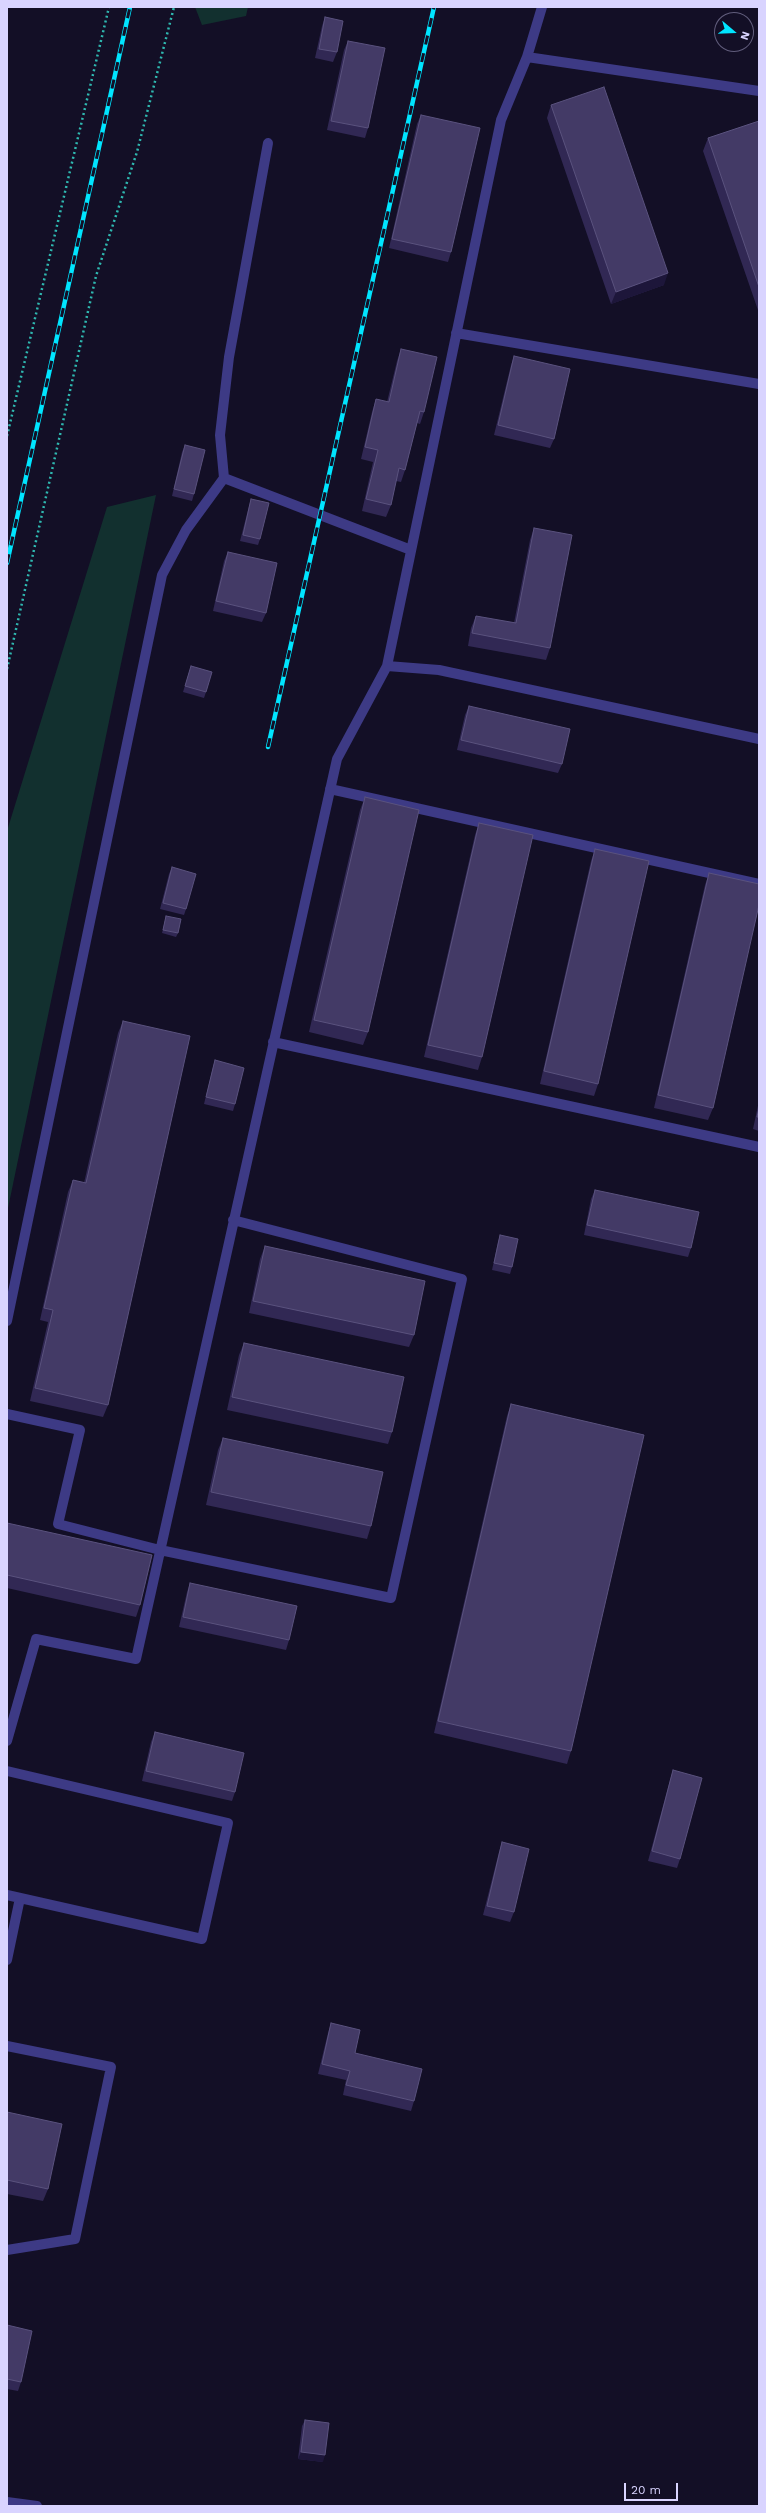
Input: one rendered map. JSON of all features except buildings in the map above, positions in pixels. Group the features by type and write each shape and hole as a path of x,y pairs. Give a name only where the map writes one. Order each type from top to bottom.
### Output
{"lane":[{"path":"7,1741 36,1639 136,1659 337,759 387,666 501,120 527,57 542,7"},
{"path":"527,57 759,91"},
{"path":"7,1321 162,575 186,530 224,478 220,435 229,357 268,143"},
{"path":"456,333 759,384"},
{"path":"224,478 411,550"},
{"path":"387,666 438,670 759,739"},
{"path":"330,789 759,884"},
{"path":"273,1042 759,1146"},
{"path":"7,1414 80,1430 58,1524 160,1550 391,1598 462,1279 233,1220"},
{"path":"7,1771 228,1823 202,1939 7,1895"},
{"path":"7,1960 20,1898"},
{"path":"7,2046 111,2068 75,2238 7,2250"},
{"path":"7,2502 37,2506"}],"path":[{"path":"7,436 109,7"},
{"path":"7,669 96,276 137,152 174,7"}],"green space":[{"path":"195,7 248,7 246,16 202,25"},
{"path":"156,495 7,1213 7,831 107,507"}],"railway":[{"path":"7,563 130,7"},
{"path":"268,747 434,7"}]}
